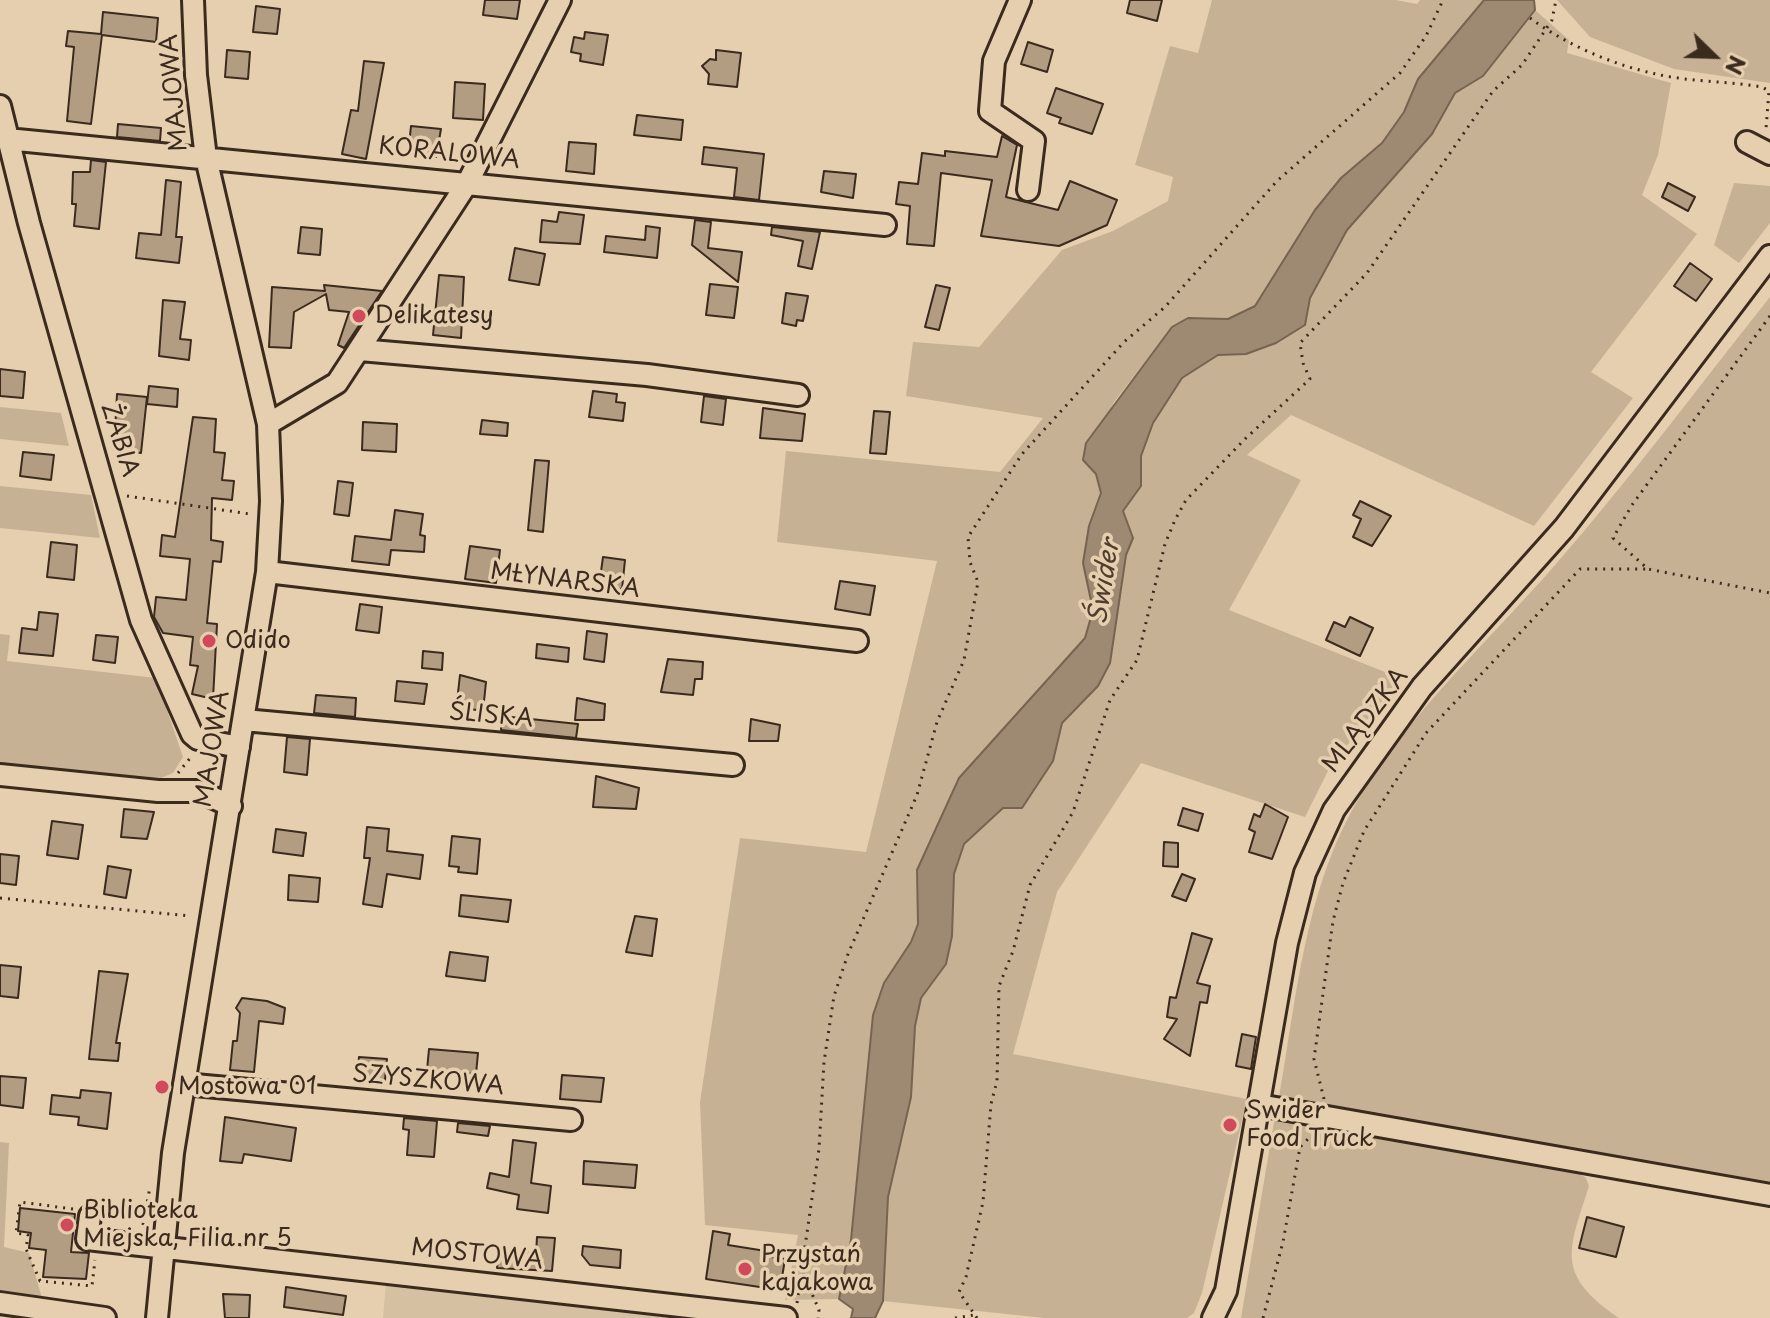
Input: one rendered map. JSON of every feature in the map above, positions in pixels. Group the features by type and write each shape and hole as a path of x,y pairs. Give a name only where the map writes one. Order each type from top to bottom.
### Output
{"street":[{"name":"MAJOWA","path":"157,1318 162,1248 184,1084 267,572 270,517 268,424 206,158 196,75 193,0"},
{"path":"268,424 337,383 360,350 468,182 560,0"},
{"path":"1020,0 994,61 990,111 1034,141 1028,190"},
{"name":"ŻABIA","path":"0,106 141,620 186,725 198,739"},
{"name":"KORALOWA","path":"7,139 885,225"},
{"name":"MLĄDZKA","path":"1213,1318 1226,1291 1287,943 1305,873 1334,810 1422,687 1564,528 1770,256"},
{"path":"360,350 632,373 798,395"},
{"name":"MŁYNARSKA","path":"267,572 857,641"},
{"name":"ŚLISKA","path":"244,720 733,765"},
{"path":"198,739 239,747"},
{"path":"0,775 158,791 199,791 231,806"},
{"name":"SZYSZKOWA","path":"184,1084 571,1120"},
{"path":"1259,1105 1770,1195"},
{"path":"90,1216 87,1239 97,1240"},
{"name":"MOSTOWA","path":"97,1240 786,1318"},
{"path":"0,1303 105,1318"}],"path":[{"path":"798,1298 834,996 848,954 917,795 937,722 964,660 978,582 970,562 968,537 1022,454 1124,342 1165,307 1277,181 1400,73 1426,36 1443,0"},
{"path":"955,1318 976,1316 959,1292 966,1277 983,1202 991,1104 997,1081 999,986 1013,951 1030,885 1073,812 1110,700 1137,660 1158,570 1175,520 1186,500 1310,379 1303,363 1300,343 1367,273 1493,91 1522,65 1546,29 1556,0"},
{"path":"1530,18 1604,57 1653,74 1762,87 1769,91 1760,149"},
{"path":"1648,569 1613,538 1632,505 1770,316"},
{"path":"107,493 270,517"},
{"path":"1263,1318 1283,1242 1300,1147 1329,1117 1314,1059 1333,921 1343,883 1364,831 1426,733 1580,569 1648,569 1770,593"},
{"path":"158,791 185,765 198,739"},
{"path":"0,898 212,918"},
{"path":"90,1216 90,1211 20,1202 16,1233 28,1235 26,1249 40,1281 92,1286 97,1240"},
{"path":"803,1272 819,1310 818,1318"}],"shaded area":[{"path":"1212,0 1396,0 1417,4 1420,0 1484,0 1418,79 1404,112 1382,143 1341,178 1315,210 1255,306 1228,319 1188,318 1172,327 1114,402 1084,460 1096,474 1101,493 1089,526 1083,563 1093,610 1085,638 959,778 917,870 918,924 911,943 884,983 851,1240 839,1299 785,1300 798,1235 705,1225 700,1102 740,838 866,852 937,561 777,542 786,451 1000,472 1043,418 906,396 913,342 979,347 1062,250 1113,231 1168,201 1173,177 1135,165 1170,46 1198,53"},
{"path":"1557,0 1770,0 1770,83 1674,69 1590,37"},
{"path":"1535,10 1569,40 1567,53 1671,83 1658,155 1642,195 1697,234 1591,372 1633,398 1534,526 1291,415 1247,455 1301,480 1229,610 1400,678 1330,767 1305,817 1141,763 1057,892 1013,1054 1247,1099 1202,1293 1194,1313 1187,1318 1044,1318 883,1301 888,1197 911,1097 915,1026 921,998 946,964 952,936 954,874 964,844 1053,761 1062,723 1098,686 1109,663 1126,555 1133,538 1123,511 1141,486 1141,456 1153,423 1182,378 1219,355 1246,354 1276,343 1305,325 1310,298 1347,230 1432,134 1455,93 1483,76"},
{"path":"1734,183 1770,186 1770,223 1739,263 1714,245"},
{"path":"1770,297 1770,1183 1279,1097 1302,960 1318,893 1343,828 1363,792 1412,723 1583,532"},
{"path":"0,407 61,413 69,446 0,439"},
{"path":"0,486 91,495 100,538 0,528"},
{"path":"0,634 10,635 7,661 156,678 183,757 173,773 149,783 0,765"},
{"path":"1275,1116 1577,1172 1586,1178 1589,1186 1572,1245 1576,1274 1584,1288 1619,1318 1241,1318"},
{"path":"0,1142 9,1143 4,1247 29,1253 42,1298 0,1292"},
{"path":"387,1271 784,1318 383,1318"}],"water":[{"name":"Świder","path":"1484,0 1534,0 1535,10 1483,76 1455,93 1432,134 1347,230 1310,298 1305,325 1276,343 1246,354 1218,355 1182,378 1153,423 1141,456 1141,486 1123,511 1133,538 1126,555 1110,663 1098,686 1062,723 1053,761 1022,808 1003,808 964,844 954,874 952,936 946,964 921,998 915,1026 911,1097 888,1197 883,1301 875,1318 851,1318 853,1309 839,1299 851,1240 873,1015 884,983 911,942 918,924 917,870 959,778 1085,638 1093,610 1083,563 1089,526 1101,493 1096,474 1083,460 1086,443 1172,327 1188,318 1228,319 1255,306 1315,210 1341,178 1382,143 1404,112 1418,79"}],"building":[{"path":"485,0 520,0 517,19 483,15"},
{"path":"1130,0 1162,0 1157,21 1127,13"},
{"path":"256,6 280,9 277,34 253,32"},
{"path":"103,12 158,18 156,42 102,35 91,124 67,121 74,47 66,46 68,31 101,34"},
{"path":"585,32 608,35 603,65 580,61 581,54 571,52 574,37 584,39"},
{"path":"1028,42 1053,50 1047,72 1021,64"},
{"path":"227,50 250,52 248,79 225,77"},
{"path":"716,50 741,53 737,87 708,84 709,74 702,66 710,59 716,60"},
{"path":"364,61 384,63 366,159 342,154 351,110 358,111"},
{"path":"455,82 485,84 483,120 453,118"},
{"path":"1056,88 1103,104 1092,134 1059,123 1061,118 1047,113"},
{"path":"637,115 683,120 681,140 634,135"},
{"path":"118,124 161,128 160,141 117,137"},
{"path":"411,126 441,129 436,157 408,154"},
{"path":"1002,136 1017,145 1006,197 1058,210 1070,181 1117,200 1107,225 1059,246 981,236 992,180 941,173 934,246 907,244 910,206 896,204 899,182 918,184 922,153 945,156 945,151 997,157"},
{"path":"569,142 596,144 594,174 566,171"},
{"path":"704,147 764,154 759,200 734,197 737,168 702,164"},
{"path":"91,160 106,162 99,229 74,226 76,204 72,204 73,172 90,172"},
{"path":"824,171 856,174 853,198 821,192"},
{"path":"166,180 181,182 176,237 182,237 179,263 136,258 139,233 161,235"},
{"path":"1668,183 1695,197 1688,211 1662,197"},
{"path":"559,212 584,215 580,244 540,242 542,220 557,222"},
{"path":"695,220 711,222 708,248 742,252 738,282 692,245"},
{"path":"646,226 660,228 657,258 604,252 606,236 645,240"},
{"path":"301,227 322,229 320,255 298,253"},
{"path":"772,227 820,232 812,269 798,266 803,241 771,235"},
{"path":"515,248 545,254 539,285 509,280"},
{"path":"1690,263 1712,279 1696,301 1674,286"},
{"path":"439,275 464,277 461,338 433,335"},
{"path":"710,284 738,287 734,318 706,315"},
{"path":"324,285 382,291 344,348 338,345 349,312 329,310 326,294 294,312 291,348 269,347 272,287 325,291"},
{"path":"936,285 950,288 939,330 925,327"},
{"path":"786,293 808,296 803,321 797,320 796,326 782,323"},
{"path":"163,300 185,302 180,339 191,340 189,360 159,356"},
{"path":"0,369 25,372 23,398 0,396"},
{"path":"149,386 178,389 177,407 147,404"},
{"path":"593,391 617,394 616,402 625,403 623,421 589,417"},
{"path":"117,394 147,397 141,453 114,450"},
{"path":"704,396 726,399 723,425 701,422"},
{"path":"763,408 805,414 802,441 760,438"},
{"path":"874,411 890,412 886,454 870,453"},
{"path":"193,417 216,419 214,452 225,453 222,480 234,481 232,500 212,498 211,540 223,542 221,562 213,561 207,623 217,624 213,699 192,694 198,666 190,665 193,637 163,633 154,617 156,597 186,600 190,559 160,556 162,535 175,537"},
{"path":"482,420 508,423 507,436 480,434"},
{"path":"363,422 397,424 396,452 362,450"},
{"path":"23,452 54,455 51,480 20,476"},
{"path":"535,460 549,461 543,532 528,530"},
{"path":"338,481 353,483 349,516 334,514"},
{"path":"1360,501 1391,516 1372,546 1353,537 1361,519 1353,515"},
{"path":"395,510 423,514 420,535 425,536 424,552 391,550 389,565 352,561 355,536 391,540"},
{"path":"51,542 77,545 74,580 47,577"},
{"path":"470,546 500,550 496,583 465,579"},
{"path":"603,557 625,560 622,589 599,586"},
{"path":"840,581 875,586 870,615 835,609"},
{"path":"360,604 382,607 379,633 356,630"},
{"path":"39,612 58,614 53,656 19,653 22,628 37,630"},
{"path":"1350,617 1373,628 1360,656 1326,640 1334,622 1345,627"},
{"path":"587,631 607,634 604,662 584,659"},
{"path":"96,635 118,637 115,663 93,660"},
{"path":"537,644 569,648 568,662 536,658"},
{"path":"423,651 443,653 442,670 422,668"},
{"path":"668,659 703,662 702,679 695,679 693,695 661,692"},
{"path":"460,675 486,682 483,711 470,709 469,721 455,719"},
{"path":"397,681 427,684 424,704 395,701"},
{"path":"316,695 356,698 355,717 314,713"},
{"path":"577,698 605,704 604,720 575,720"},
{"path":"502,716 578,724 576,738 501,730"},
{"path":"751,719 780,725 778,741 749,741"},
{"path":"287,737 310,739 307,775 284,772"},
{"path":"596,776 639,788 636,809 593,807"},
{"path":"1265,804 1288,817 1272,859 1249,852 1255,832 1249,829 1254,814 1260,817"},
{"path":"1183,808 1203,814 1198,831 1178,825"},
{"path":"124,809 154,812 147,839 121,837"},
{"path":"52,821 83,825 78,859 47,855"},
{"path":"367,827 389,829 387,851 423,855 420,879 387,874 382,907 363,904 370,858 364,858"},
{"path":"276,829 306,833 303,856 273,852"},
{"path":"452,836 480,839 477,874 458,872 459,867 449,866"},
{"path":"1164,842 1178,843 1178,867 1163,866"},
{"path":"0,854 19,856 16,885 0,883"},
{"path":"108,866 131,870 126,898 104,894"},
{"path":"1182,874 1195,879 1186,901 1172,896"},
{"path":"289,875 320,878 318,902 288,900"},
{"path":"461,895 511,900 508,922 459,916"},
{"path":"635,916 657,919 652,956 626,952"},
{"path":"1192,933 1212,939 1197,983 1210,986 1207,1003 1200,1002 1190,1056 1164,1039 1177,1019 1167,1017 1170,997 1176,998"},
{"path":"450,952 488,957 485,981 446,976"},
{"path":"0,965 21,967 18,998 0,996"},
{"path":"99,971 128,974 116,1043 120,1043 118,1061 89,1059"},
{"path":"242,998 267,1001 285,1008 283,1024 259,1021 254,1072 230,1070 240,1013 236,1008"},
{"path":"1242,1034 1256,1037 1251,1069 1236,1066"},
{"path":"429,1049 478,1053 476,1074 427,1070"},
{"path":"359,1057 387,1059 385,1080 357,1077"},
{"path":"562,1075 604,1078 601,1102 560,1099"},
{"path":"0,1076 26,1078 23,1108 0,1105"},
{"path":"81,1090 111,1093 107,1129 78,1125 79,1117 50,1114 52,1095 80,1098"},
{"path":"225,1117 296,1128 291,1161 244,1154 242,1163 220,1161"},
{"path":"404,1118 437,1121 434,1157 407,1155 409,1130 403,1129"},
{"path":"458,1123 490,1126 488,1136 457,1132"},
{"path":"513,1140 536,1143 531,1183 551,1186 548,1213 517,1209 519,1195 487,1188 490,1173 509,1177"},
{"path":"584,1161 637,1165 635,1188 583,1184"},
{"path":"20,1208 75,1214 71,1252 89,1253 86,1279 43,1277 46,1250 29,1248 31,1233 18,1231"},
{"path":"1587,1217 1624,1227 1616,1257 1579,1248"},
{"name":"Przystań kajakowa","path":"713,1231 730,1234 728,1245 772,1252 771,1257 785,1259 780,1290 706,1279"},
{"path":"537,1237 555,1238 552,1271 497,1268 499,1251 536,1253"},
{"path":"583,1246 621,1250 620,1268 590,1265 582,1255"},
{"path":"286,1287 346,1296 343,1315 284,1307"},
{"path":"223,1294 250,1295 249,1318 225,1318"}],"place":[{"name":"Delikatesy","path":"359,316"},
{"name":"Odido","path":"209,641"},
{"name":"Mostowa 01","path":"162,1087"},
{"name":"Swider Food Truck","path":"1230,1125"},
{"name":"Biblioteka Miejska, Filia nr 5","path":"67,1225"},
{"name":"Przystań kajakowa","path":"745,1269"}]}
